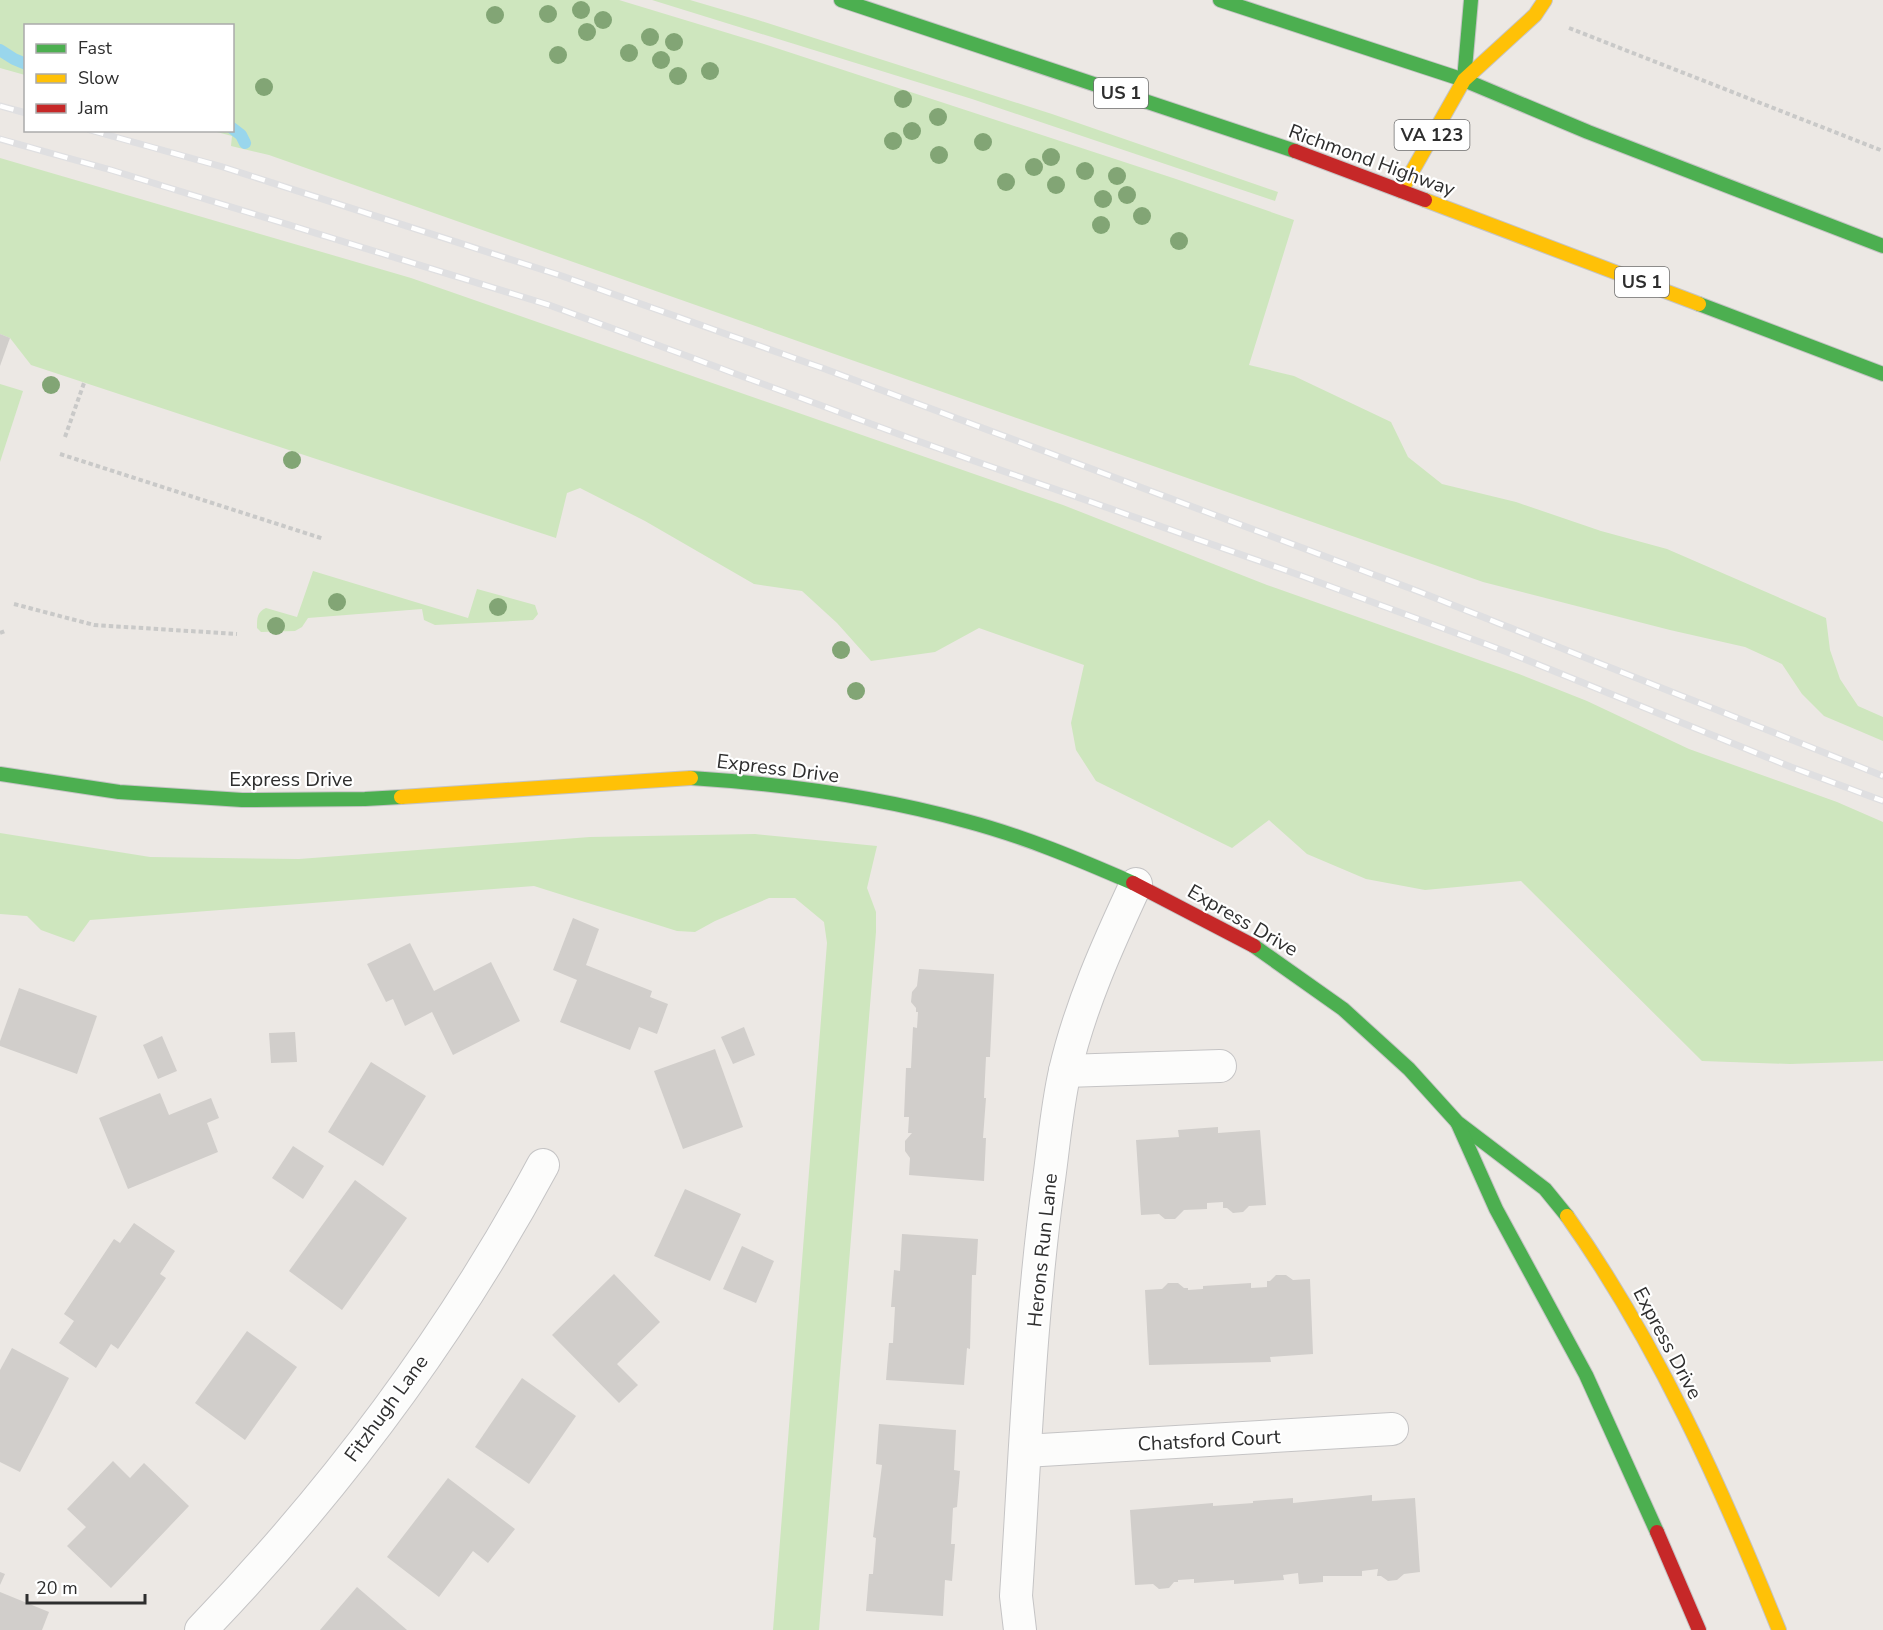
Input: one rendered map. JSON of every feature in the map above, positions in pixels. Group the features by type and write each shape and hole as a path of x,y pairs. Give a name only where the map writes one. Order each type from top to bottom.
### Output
{"street":[{"name":"Richmond Highway","path":"841,0 1304,154 1883,374"},
{"path":"1220,0 1464,80 1588,132 1883,246"},
{"name":"VA 123","path":"1464,80 1471,0"},
{"name":"VA 123","path":"1401,191 1464,80 1535,15 1545,0"},
{"name":"Express Drive","path":"0,774 119,792 242,800 365,799 686,778 767,783 888,802 967,821 1064,853 1136,884 1249,943 1343,1009 1401,1062 1457,1122 1545,1189 1607,1273 1652,1349 1742,1538 1779,1630"},
{"name":"Herons Run Lane","path":"1020,1630 1016,1596 1041,1239 1065,1071 1101,960 1136,884"},
{"path":"1065,1071 1220,1066"},
{"name":"Express Drive","path":"1457,1122 1496,1209 1586,1375 1632,1474 1699,1630"},
{"name":"Fitzhugh Lane","path":"201,1630 246,1584 352,1457 448,1324 518,1212 543,1165"},
{"name":"Chatsford Court","path":"1025,1450 1392,1429"}],"path":[{"path":"1604,40 1883,151"},
{"path":"64,437 84,382"},
{"path":"60,454 324,539"},
{"path":"14,604 94,625 237,634"}],"green space":[{"path":"0,0 619,0 764,44 1294,220 1249,365 1294,376 1391,422 1408,457 1442,484 1516,502 1601,531 1667,549 1826,618 1830,650 1840,679 1858,706 1883,717 1883,741 1824,716 1802,694 1782,664 1745,647 1483,582 269,155 231,146 232,136 217,132 234,132 234,24 24,24 24,75 0,68"},
{"path":"652,0 690,0 758,20 1052,114 1278,192 1275,201 972,99"},
{"path":"0,158 411,278 1063,505 1267,585 1519,674 1587,701 1689,749 1837,802 1883,822 1883,1061 1790,1064 1702,1061 1521,881 1425,890 1366,879 1307,854 1269,820 1232,848 1096,781 1076,750 1071,723 1084,665 979,628 935,652 871,661 837,623 802,591 754,584 645,521 580,488 567,493 556,538 31,365 10,338 0,334"},
{"path":"0,384 23,391 0,462"},
{"path":"313,571 468,618 477,589 535,605 538,614 533,620 435,625 424,620 422,609 308,618 302,627 295,631 261,632 257,628 257,618 259,613 266,608 297,617"},
{"path":"0,833 150,857 299,859 590,837 755,834 877,846 867,888 876,912 876,932 819,1630 773,1630 827,943 824,922 795,898 769,898 695,932 677,931 534,886 90,920 74,942 41,930 27,916 0,914"}],"building":[{"path":"0,334 10,338 0,366"},
{"path":"573,918 599,929 586,965 652,991 650,997 668,1004 657,1034 639,1027 630,1050 560,1022 577,980 553,970"},
{"path":"410,943 434,991 491,962 520,1021 453,1055 432,1012 405,1026 393,999 386,1002 367,964"},
{"path":"919,969 994,974 990,1057 986,1057 984,1098 986,1098 983,1138 986,1138 984,1181 909,1175 910,1158 905,1151 905,1141 912,1133 908,1133 909,1117 904,1117 906,1068 911,1068 913,1027 917,1028 918,1012 911,1002 912,992 917,986"},
{"path":"19,988 97,1016 77,1074 0,1046"},
{"path":"744,1027 755,1055 733,1064 721,1037"},
{"path":"295,1032 297,1062 271,1063 269,1033"},
{"path":"162,1036 177,1071 158,1079 143,1045"},
{"path":"715,1049 743,1127 683,1149 654,1071"},
{"path":"371,1062 426,1096 383,1166 328,1132"},
{"path":"160,1093 169,1115 211,1098 219,1118 207,1123 218,1152 128,1189 99,1118"},
{"path":"1218,1127 1218,1133 1260,1130 1266,1205 1249,1206 1243,1212 1233,1213 1223,1208 1223,1202 1207,1203 1207,1209 1184,1210 1175,1219 1165,1219 1159,1214 1141,1215 1136,1140 1179,1137 1178,1130"},
{"path":"293,1146 324,1166 303,1199 272,1178"},
{"path":"355,1180 407,1218 342,1310 289,1271"},
{"path":"685,1189 741,1214 710,1281 654,1256"},
{"path":"134,1223 175,1251 160,1274 166,1278 118,1349 111,1344 96,1368 59,1343 74,1321 64,1314 114,1239 120,1243"},
{"path":"902,1234 978,1239 976,1275 972,1275 970,1349 967,1348 964,1385 886,1380 889,1343 893,1343 895,1307 891,1307 894,1270 900,1271"},
{"path":"742,1246 774,1261 756,1303 723,1289"},
{"path":"614,1274 660,1322 617,1364 638,1385 619,1403 552,1335"},
{"path":"1276,1275 1286,1275 1293,1280 1310,1279 1313,1354 1270,1357 1271,1362 1149,1365 1145,1290 1162,1289 1168,1283 1178,1283 1188,1290 1203,1289 1203,1286 1251,1283 1251,1288 1267,1287 1267,1281"},
{"path":"247,1331 297,1367 245,1440 195,1403"},
{"path":"12,1348 69,1378 20,1472 0,1462 0,1370"},
{"path":"522,1378 576,1416 529,1484 475,1447"},
{"path":"879,1424 956,1430 954,1470 960,1471 957,1507 953,1508 951,1544 955,1544 952,1581 945,1580 943,1616 866,1611 869,1574 873,1574 876,1538 873,1537 882,1465 876,1464"},
{"path":"113,1461 130,1478 144,1463 189,1506 111,1588 67,1546 86,1527 67,1509"},
{"path":"448,1478 515,1529 488,1563 473,1551 439,1597 387,1557"},
{"path":"1372,1495 1372,1501 1415,1498 1420,1572 1404,1574 1397,1580 1388,1581 1377,1576 1378,1569 1362,1571 1362,1576 1323,1576 1323,1582 1299,1584 1298,1573 1283,1575 1284,1580 1234,1584 1234,1580 1194,1583 1194,1579 1178,1580 1169,1588 1159,1589 1153,1584 1135,1585 1130,1510 1213,1503 1213,1506 1293,1498 1293,1503"},
{"path":"0,1572 5,1574 0,1585"},
{"path":"357,1587 407,1630 320,1630"},
{"path":"0,1592 49,1612 42,1630 0,1630"}],"waterway":[{"path":"0,50 24,63"},
{"path":"234,130 241,135 245,143"}],"railway":[{"path":"0,106 24,112"},
{"path":"97,132 223,167 562,276 825,369 1420,592 1883,776"},
{"path":"0,139 111,170 549,305 912,439 1302,576 1507,652 1791,767 1883,801"}],"traffic: fast":[{"path":"841,0 1295,151"},
{"path":"1220,0 1464,80 1588,132 1883,246"},
{"path":"1464,80 1471,0"},
{"path":"1699,304 1883,374"},
{"path":"0,774 119,792 242,800 401,797"},
{"path":"691,778 830,792 932,812 1029,841 1133,883"},
{"path":"1254,946 1343,1009 1409,1069 1457,1122 1545,1189 1567,1216"},
{"path":"1458,1124 1496,1209 1586,1375 1657,1532"}],"traffic: slow":[{"path":"1401,191 1464,80 1535,15 1545,0"},
{"path":"1425,200 1699,304"},
{"path":"401,797 691,778"},
{"path":"1567,1216 1600,1264 1630,1314 1685,1417 1734,1522 1779,1630"}],"traffic: jam":[{"path":"1295,151 1425,200"},
{"path":"1133,883 1254,946"},
{"path":"1657,1532 1699,1630"}]}
